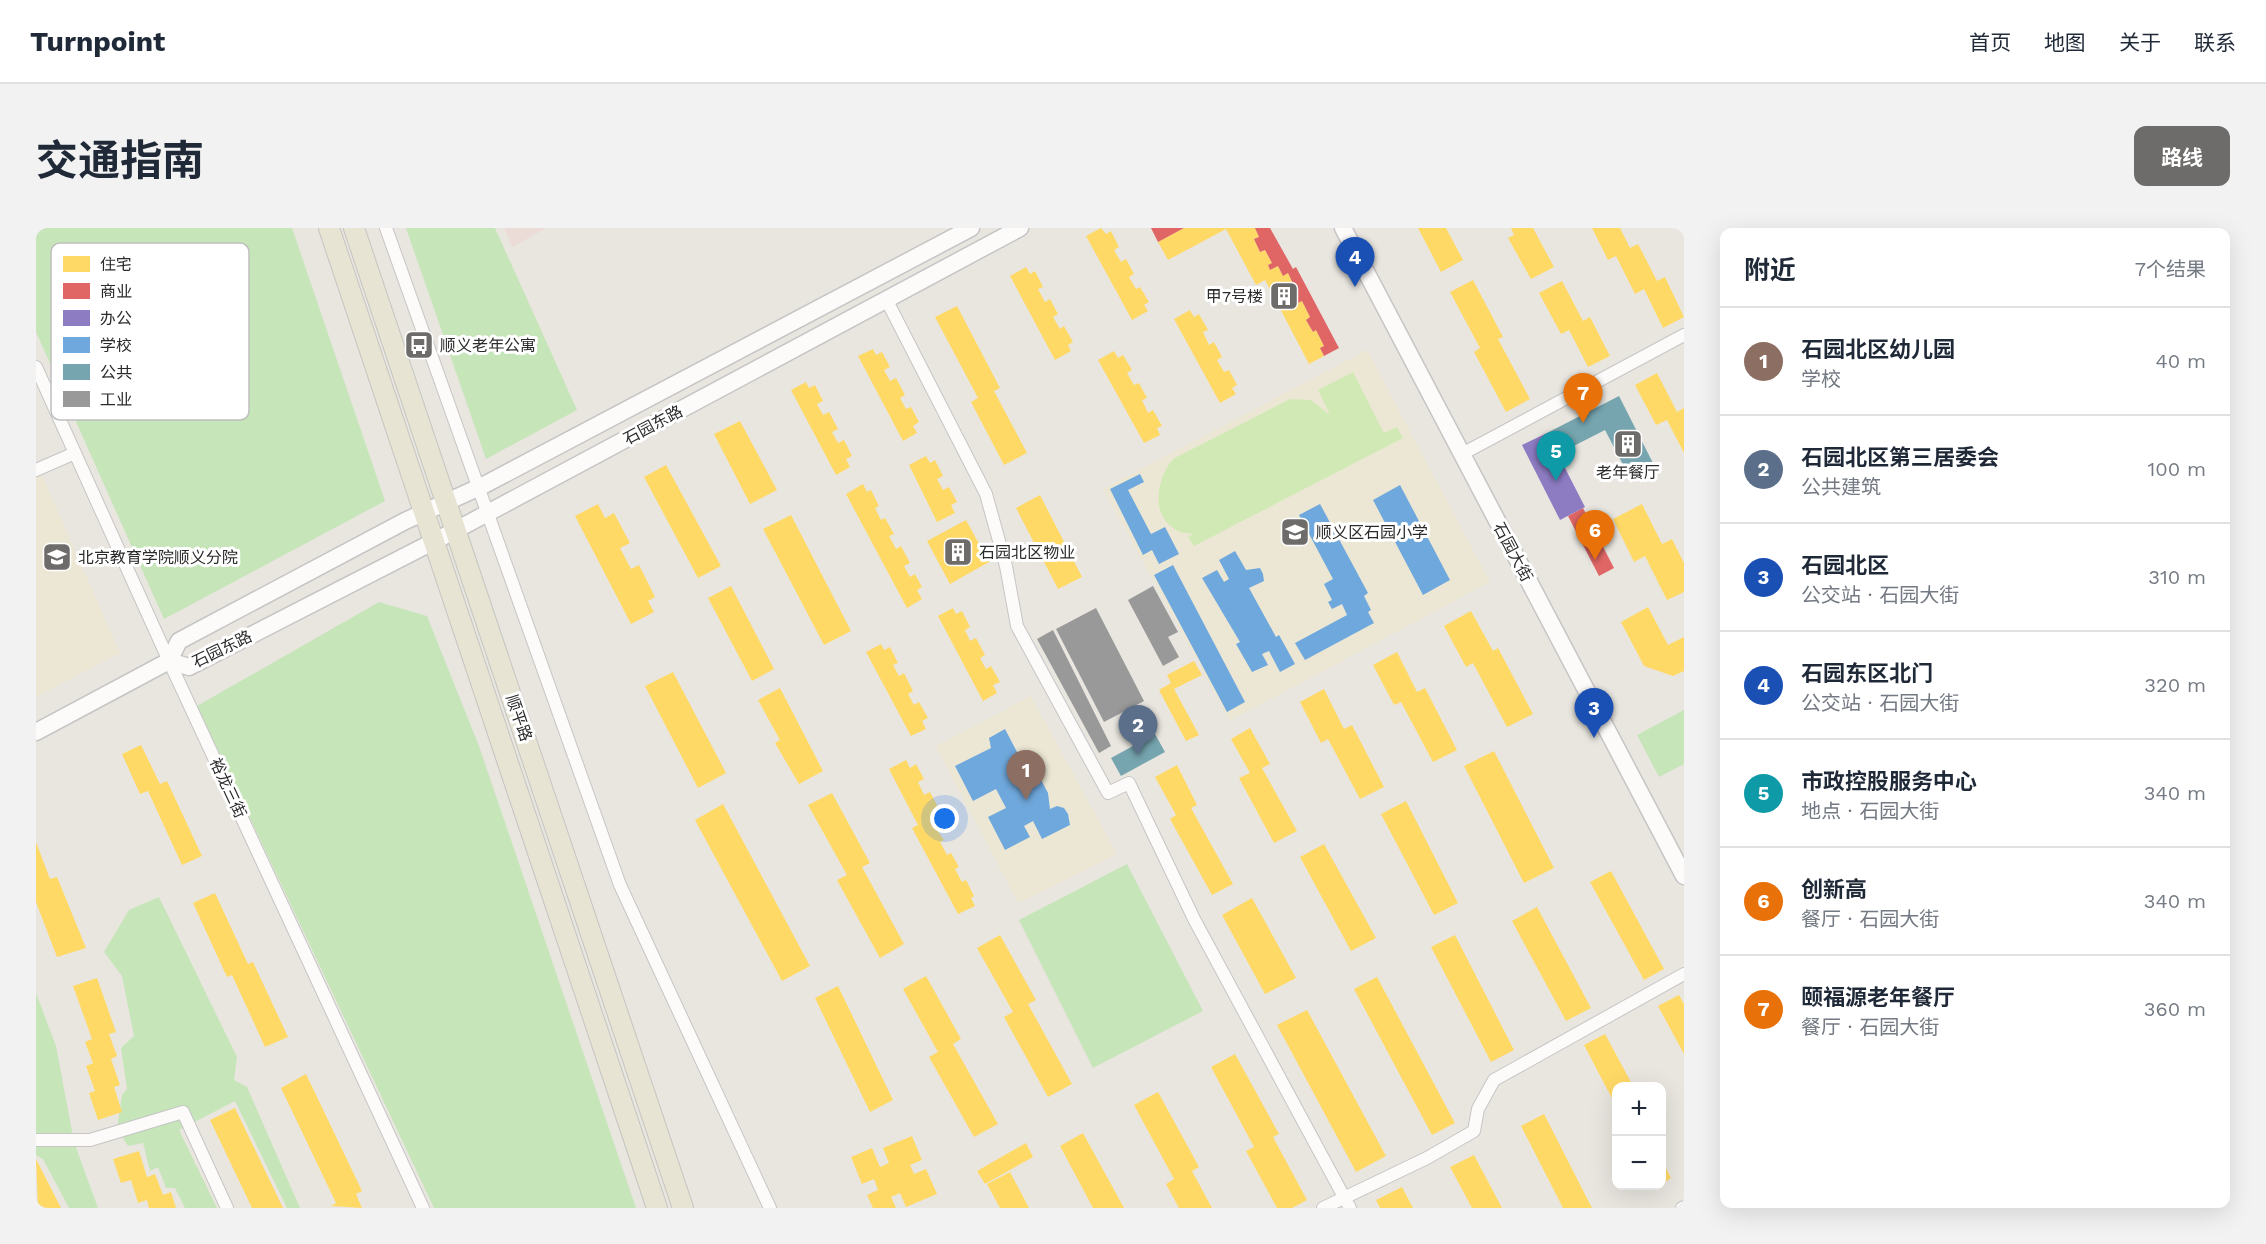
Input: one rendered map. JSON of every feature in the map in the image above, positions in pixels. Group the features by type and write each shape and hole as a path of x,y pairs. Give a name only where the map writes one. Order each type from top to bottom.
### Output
{"main road":[{"name":"顺平路","path":"328,228 657,1208"},
{"name":"顺平路","path":"354,228 683,1208"},
{"name":"石园东路","path":"972,228 447,504 424,513 179,641 169,661 189,667 434,542 1020,228"},
{"name":"石园大街","path":"1342,228 1684,876"},
{"path":"36,732 169,661"}],"street":[{"path":"386,228 620,885 770,1208"},
{"path":"886,299 986,494 1006,566 1017,626 1108,793 1129,783 1194,919 1350,1208"},
{"path":"1462,454 1684,335"},
{"name":"裕龙三街","path":"36,367 51,400"},
{"name":"裕龙三街","path":"60,420 169,661 423,1208"},
{"path":"36,470 75,453"},
{"path":"1323,1208 1427,1158 1473,1131 1478,1109 1494,1080 1684,974"},
{"path":"36,1140 90,1140 183,1112 227,1208"}],"shaded area":[{"path":"504,228 547,228 512,247"},
{"name":"顺义区石园小学","path":"1367,350 1490,582 1230,721 1103,489"},
{"name":"北京教育学院顺义分院","path":"36,461 120,653 36,697"},
{"path":"1031,696 1117,854 1018,903 936,746"}],"green space":[{"path":"36,228 292,228 385,501 164,619 75,420 249,420 249,243 51,243 51,366 36,332"},
{"path":"406,228 495,228 577,410 486,459"},
{"path":"1353,372 1384,433 1397,427 1403,438 1194,546 1188,537 1194,534 1180,532 1163,518 1158,498 1163,477 1173,459 1290,399 1311,400 1330,415 1318,390"},
{"path":"379,602 427,616 479,746 636,1208 434,1208 197,706"},
{"path":"1684,710 1684,764 1659,777 1637,735"},
{"path":"1127,864 1203,1011 1093,1068 1019,920"},
{"path":"159,897 237,1057 234,1080 247,1087 300,1208 287,1208 235,1101 179,1130 217,1208 185,1208 175,1188 166,1188 158,1167 150,1171 143,1143 128,1146 117,1129 122,1095 127,1089 121,1048 134,1036 122,976 104,952 129,910"},
{"path":"36,993 56,1046 74,1142 98,1208 69,1208 43,1159 36,1155"}],"building: 住宅":[{"path":"1101,228 1106,234 1111,231 1119,247 1114,250 1121,262 1126,259 1134,274 1129,277 1136,289 1140,287 1149,302 1144,305 1148,311 1132,320 1086,236"},
{"name":"甲7号楼","path":"1184,228 1255,228 1259,237 1254,239 1260,252 1265,250 1272,263 1268,265 1270,270 1278,266 1283,276 1288,273 1296,290 1292,292 1298,303 1302,301 1310,317 1306,320 1313,332 1316,330 1324,346 1320,348 1324,356 1309,364 1265,280 1256,285 1226,229 1168,260 1158,242"},
{"path":"1418,228 1446,228 1463,260 1441,272"},
{"path":"1511,228 1533,228 1554,267 1531,279 1508,238 1514,235"},
{"path":"1592,228 1620,228 1630,248 1638,244 1657,281 1665,277 1684,317 1663,328 1644,289 1635,294 1616,256 1608,260"},
{"path":"1026,267 1030,274 1035,271 1043,287 1038,289 1045,302 1050,299 1058,314 1053,317 1060,329 1064,326 1073,342 1068,345 1071,351 1055,360 1010,276"},
{"path":"1473,280 1503,337 1498,339 1530,399 1506,412 1474,352 1480,348 1450,292"},
{"path":"1562,281 1583,321 1590,317 1610,356 1588,367 1569,330 1561,334 1539,293"},
{"path":"957,306 1000,388 994,391 1027,453 1004,465 971,402 978,398 935,317"},
{"path":"1190,310 1194,317 1199,314 1208,330 1203,332 1209,345 1214,342 1222,357 1217,360 1224,372 1229,370 1237,385 1232,388 1236,394 1220,403 1174,319"},
{"path":"873,349 876,355 882,352 890,367 884,370 890,381 896,378 905,395 900,398 906,409 911,407 919,422 913,426 917,433 903,441 858,356"},
{"path":"1114,351 1118,358 1123,355 1132,370 1127,373 1134,385 1139,383 1147,398 1142,400 1148,413 1153,410 1162,426 1157,428 1160,435 1144,443 1098,360"},
{"path":"1657,373 1677,412 1684,408 1684,453 1667,420 1656,425 1635,385"},
{"path":"806,382 809,388 815,385 823,401 817,404 823,415 829,412 838,429 832,432 838,443 844,440 852,456 846,459 850,467 836,475 791,390"},
{"path":"740,421 777,490 750,504 714,434"},
{"path":"926,456 930,463 935,460 943,476 937,479 943,490 949,487 957,502 951,505 955,513 937,522 909,465"},
{"path":"666,465 721,566 698,578 644,477"},
{"path":"863,484 867,492 871,490 879,506 875,508 881,520 885,518 894,534 889,536 896,549 901,546 910,563 904,566 910,577 915,574 922,587 917,590 922,599 907,608 846,494"},
{"path":"1040,495 1082,577 1058,589 1016,508"},
{"path":"598,504 605,518 614,513 630,543 620,548 631,569 639,565 655,597 648,601 654,612 631,624 575,516"},
{"path":"1642,504 1662,544 1672,539 1684,563 1684,592 1667,600 1645,556 1634,562 1613,519"},
{"path":"791,515 851,631 824,645 763,529"},
{"name":"石园北区物业","path":"966,520 989,562 950,584 927,541"},
{"path":"731,586 774,669 752,681 708,598"},
{"path":"1648,607 1668,645 1684,637 1684,671 1673,676 1644,666 1621,622"},
{"path":"953,608 956,614 962,611 970,627 965,630 970,641 976,638 985,655 980,658 986,669 991,666 1000,682 993,685 997,693 983,701 938,616"},
{"path":"1471,611 1493,651 1498,648 1533,714 1507,727 1473,663 1466,667 1444,626"},
{"path":"881,644 884,650 890,647 898,663 893,665 899,676 904,673 913,691 908,694 914,705 919,702 928,718 922,721 926,729 911,736 866,652"},
{"path":"1397,652 1417,692 1425,688 1457,750 1433,762 1401,702 1394,705 1373,665"},
{"path":"1194,661 1202,675 1174,689 1199,735 1186,741 1159,690 1171,683 1167,675"},
{"path":"673,672 726,773 698,788 645,686"},
{"path":"780,688 823,771 799,784 775,743 780,740 758,700"},
{"path":"1324,689 1344,729 1352,725 1384,787 1360,799 1328,739 1321,743 1300,702"},
{"path":"1250,728 1270,764 1262,768 1297,831 1274,843 1239,778 1250,773 1231,739"},
{"path":"141,745 160,784 167,781 202,856 182,865 148,791 140,794 122,754"},
{"path":"1494,751 1554,868 1524,883 1464,766"},
{"path":"906,760 910,768 916,764 924,779 918,782 924,795 930,792 938,807 932,810 936,817 930,820 944,840 940,842 947,855 951,853 959,867 955,869 962,882 966,880 974,896 971,898 975,906 958,914 912,828 918,825 889,769"},
{"path":"1177,765 1197,805 1191,808 1233,884 1212,895 1170,819 1176,815 1155,777"},
{"path":"832,793 870,863 862,867 904,944 880,958 837,880 847,875 808,805"},
{"path":"1406,801 1458,903 1434,915 1381,814"},
{"path":"723,804 810,966 782,981 695,820"},
{"path":"36,842 50,879 57,877 86,948 57,957 36,902"},
{"path":"1324,844 1376,938 1351,951 1300,857"},
{"path":"1611,871 1664,969 1644,980 1590,882"},
{"path":"215,893 248,964 253,962 288,1037 265,1047 232,975 227,977 193,903"},
{"path":"1252,898 1296,978 1265,994 1222,915"},
{"path":"1537,907 1591,1008 1566,1021 1512,921"},
{"path":"1000,935 1036,1000 1028,1004 1072,1084 1048,1097 1004,1017 1013,1012 977,948"},
{"path":"1455,935 1514,1050 1491,1062 1431,947"},
{"path":"926,976 961,1039 953,1044 998,1124 974,1137 929,1057 938,1052 903,989"},
{"path":"1377,977 1455,1123 1432,1135 1354,989"},
{"path":"97,978 116,1032 109,1034 117,1056 111,1059 120,1085 114,1087 122,1112 98,1120 89,1093 95,1091 86,1066 93,1063 85,1042 92,1039 73,986"},
{"path":"838,986 893,1100 870,1112 815,998"},
{"path":"1679,995 1684,1004 1684,1054 1658,1006"},
{"path":"1307,1010 1386,1156 1356,1172 1277,1025"},
{"path":"1605,1034 1631,1082 1612,1082 1612,1098 1584,1045"},
{"path":"1235,1054 1279,1134 1273,1137 1307,1200 1292,1208 1277,1208 1246,1151 1254,1147 1211,1067"},
{"path":"306,1074 362,1191 356,1194 362,1208 331,1206 336,1203 281,1088"},
{"path":"1158,1092 1199,1167 1192,1171 1212,1208 1179,1208 1166,1184 1174,1179 1134,1105"},
{"path":"235,1108 283,1208 252,1208 210,1120"},
{"path":"1544,1114 1592,1208 1563,1208 1521,1126"},
{"path":"1083,1133 1124,1208 1093,1208 1060,1146"},
{"path":"912,1136 922,1160 910,1165 914,1174 926,1169 937,1194 906,1207 900,1193 891,1197 896,1208 873,1208 867,1195 878,1190 874,1179 862,1184 851,1157 872,1148 880,1167 889,1163 883,1148"},
{"path":"1026,1143 1033,1157 985,1184 977,1171"},
{"path":"139,1151 147,1177 155,1174 163,1195 171,1192 176,1208 149,1208 147,1200 138,1203 131,1180 121,1183 113,1159"},
{"path":"1474,1155 1502,1208 1472,1208 1450,1167"},
{"path":"36,1159 61,1208 38,1208"},
{"path":"1666,1168 1671,1178 1666,1181"},
{"path":"1010,1172 1029,1208 1000,1208 987,1184"},
{"path":"1402,1187 1413,1208 1380,1208 1376,1200"}],"building: 商业":[{"path":"1151,228 1184,228 1158,242"},
{"path":"1255,228 1270,228 1293,269 1296,267 1339,348 1324,356 1320,348 1324,346 1316,330 1313,332 1306,320 1310,317 1302,301 1298,303 1292,292 1296,290 1288,273 1283,276 1278,266 1270,270 1268,265 1272,263 1265,250 1260,252 1254,239 1259,237"},
{"path":"1583,508 1614,568 1599,576 1568,516"}],"building: 办公":[{"path":"1547,433 1585,507 1560,520 1522,445"}],"building: 学校":[{"path":"1140,474 1144,482 1128,490 1151,534 1165,527 1179,554 1159,564 1152,550 1143,555 1110,489"},
{"path":"1400,485 1450,580 1423,595 1373,500"},
{"path":"1320,504 1368,593 1364,596 1371,610 1368,612 1374,623 1305,660 1295,643 1347,615 1342,604 1332,609 1328,602 1332,600 1324,584 1333,579 1299,515"},
{"path":"1235,551 1246,570 1260,568 1263,574 1264,581 1249,588 1276,637 1279,635 1295,664 1280,672 1269,651 1262,654 1268,665 1252,672 1236,644 1240,642 1202,578 1217,570 1224,582 1229,579 1219,560"},
{"path":"1173,565 1245,702 1227,712 1154,575"},
{"path":"1005,729 1017,752 1022,752 1034,774 1038,774 1048,793 1050,809 1057,806 1064,808 1070,825 1042,839 1033,821 1024,826 1030,837 1005,850 988,817 1006,808 996,789 973,801 955,766 991,748 989,738"}],"building: 公共":[{"name":"老年餐厅","path":"1619,396 1656,469 1632,482 1605,430 1558,454 1547,433"},
{"path":"1155,734 1165,752 1121,776 1111,758"}],"building: 工业":[{"path":"1153,586 1178,632 1168,637 1179,657 1163,666 1128,600"},
{"path":"1096,608 1144,701 1104,722 1056,629"},
{"path":"1053,630 1111,746 1099,753 1037,639"}],"place":[{"name":"石园东区北门","path":"1355,287"},
{"name":"甲7号楼","path":"1284,296"},
{"name":"顺义老年公寓","path":"419,345"},
{"name":"颐福源老年餐厅","path":"1583,423"},
{"name":"老年餐厅","path":"1628,444"},
{"name":"市政控股服务中心","path":"1556,481"},
{"name":"顺义区石园小学","path":"1295,532"},
{"name":"石园北区物业","path":"958,552"},
{"name":"北京教育学院顺义分院","path":"57,557"},
{"name":"创新高","path":"1595,560"},
{"name":"石园北区","path":"1594,738"},
{"name":"石园北区第三居委会","path":"1138,755"},
{"name":"石园北区幼儿园","path":"1026,800"}]}
